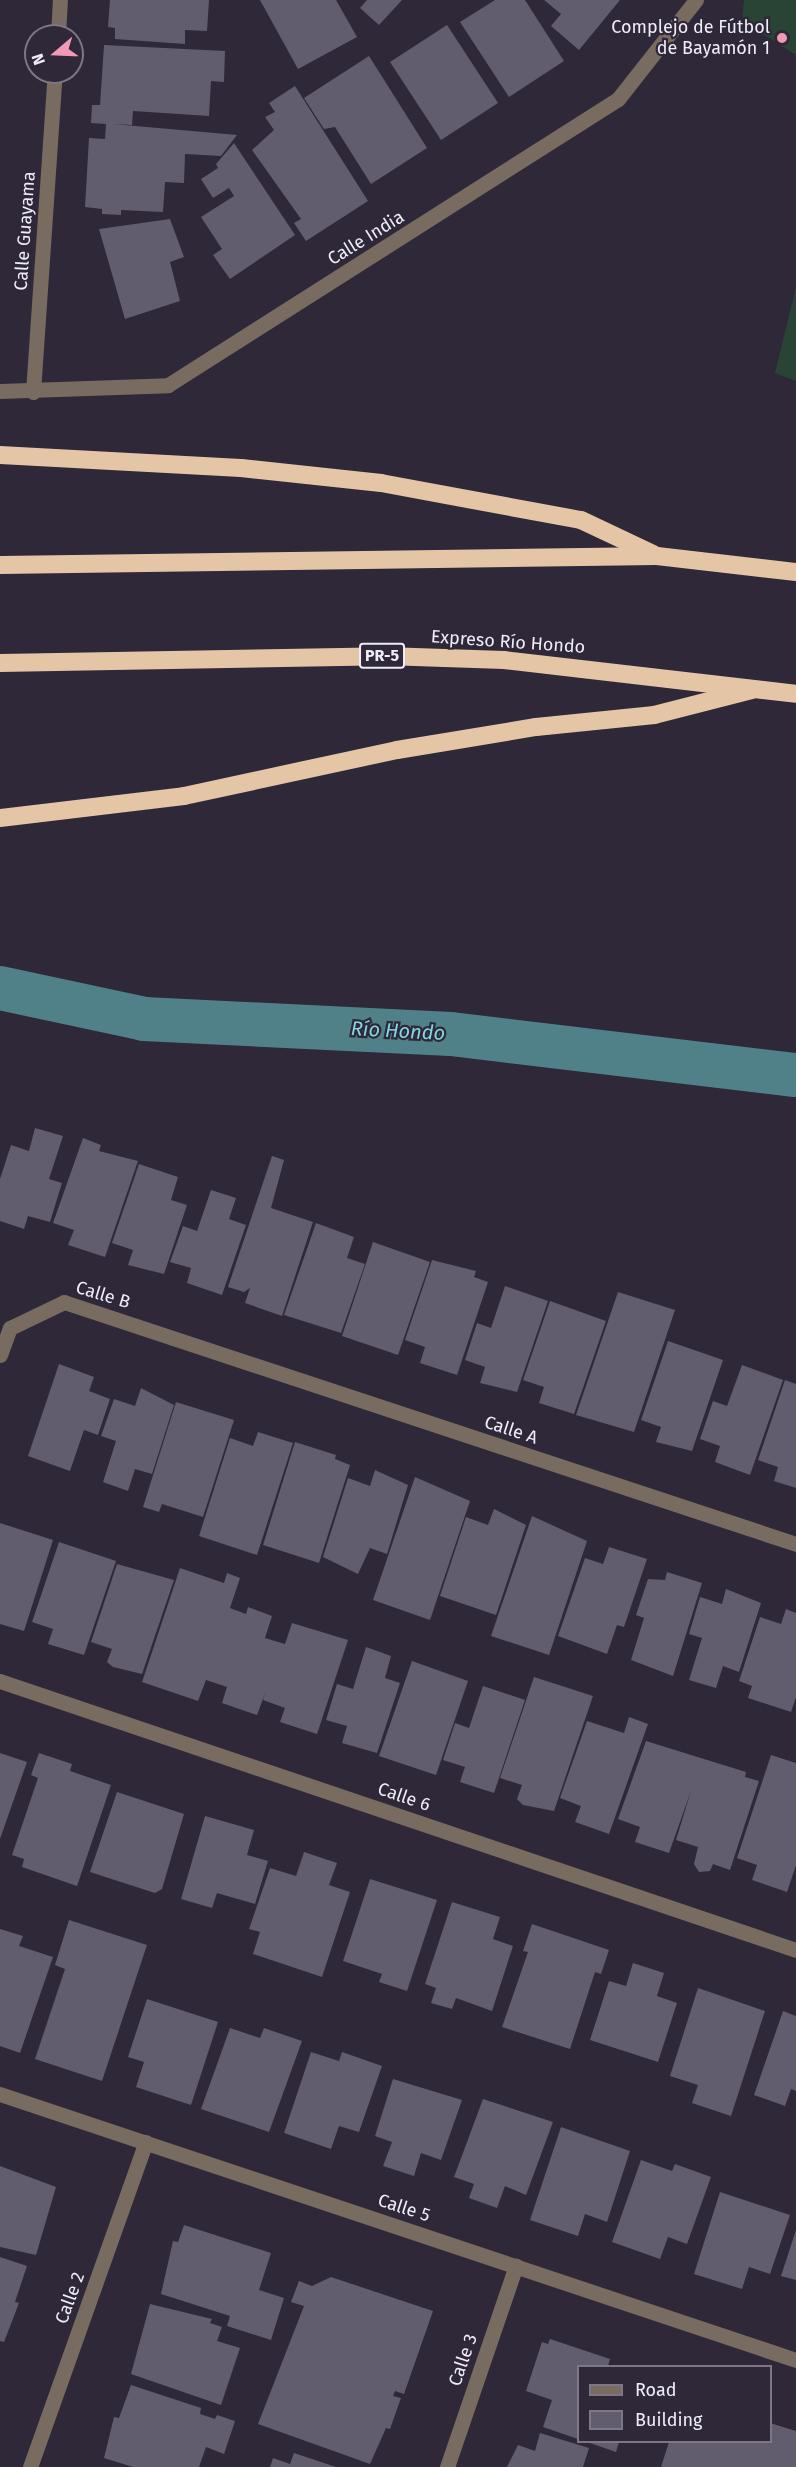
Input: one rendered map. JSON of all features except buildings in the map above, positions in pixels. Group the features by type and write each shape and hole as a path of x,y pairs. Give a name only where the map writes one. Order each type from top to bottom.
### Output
{"highway":[{"path":"0,455 242,468 381,483 581,520 657,556"},
{"path":"0,565 657,556 796,572"},
{"name":"Expreso Río Hondo","path":"0,663 397,657 504,660 796,693"},
{"path":"0,818 184,796 397,750 536,727 654,715 763,688"}],"street":[{"path":"59,24 60,0"},
{"name":"Calle India","path":"0,391 33,392 168,385 618,99 696,0"},
{"name":"Calle Guayama","path":"33,392 54,84"},
{"name":"Calle B","path":"0,1355 10,1328 64,1302 214,1352"},
{"name":"Calle A","path":"214,1352 796,1544"},
{"name":"Calle 6","path":"0,1681 796,1950"},
{"name":"Calle 5","path":"0,2094 796,2360"},
{"name":"Calle 2","path":"30,2467 146,2142"},
{"name":"Calle 3","path":"447,2467 516,2266"}],"green space":[{"name":"Complejo de Fútbol de Bayamón 1","path":"744,0 796,0 796,55 742,21"},
{"path":"796,287 796,381 775,373"}],"waterway":[{"name":"Río Hondo","path":"0,988 144,1019 451,1034 796,1075"}],"place":[{"name":"Complejo de Fútbol de Bayamón 1","path":"782,38"}]}
